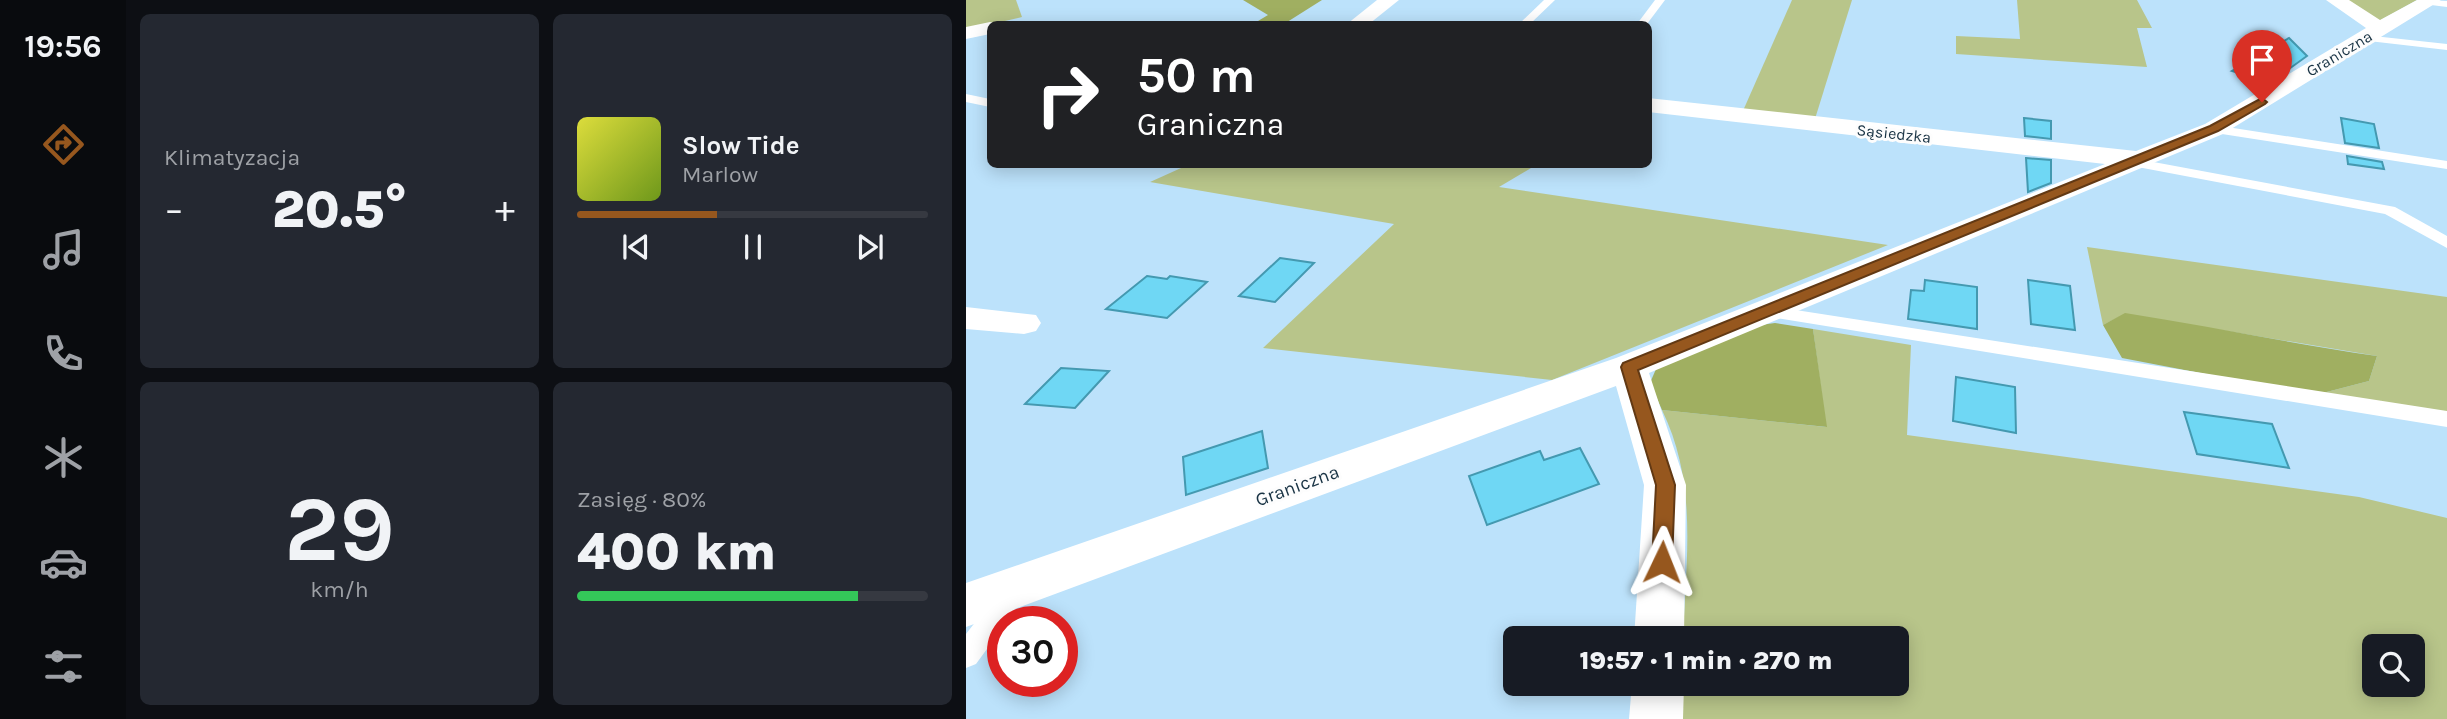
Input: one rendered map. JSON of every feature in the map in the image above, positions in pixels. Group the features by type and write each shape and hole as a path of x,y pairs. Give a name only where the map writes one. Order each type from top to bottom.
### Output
{"street":[{"path":"1361,21 1389,0"},
{"path":"2336,0 2372,34"},
{"name":"Graniczna","path":"966,605 1629,367 2214,129 2372,34 2435,2"},
{"path":"966,33 987,29"},
{"name":"Sąsiedzka","path":"1652,105 2136,161"},
{"path":"966,318 1024,323"},
{"path":"1629,367 1665,485 1660,626"},
{"path":"1656,719 1657,696"}],"lane":[{"path":"1527,21 1550,0"},
{"path":"1644,21 1660,0"},
{"path":"2372,34 2447,47"},
{"path":"966,98 987,102"},
{"path":"2214,129 2447,165"},
{"path":"2136,161 2390,210 2447,243"},
{"path":"1764,311 2447,419"},
{"path":"966,655 1017,586"}],"green space":[{"path":"966,0 1016,0 1022,17 987,21 987,25 966,30"},
{"path":"1243,0 1322,0 1289,21 1258,21 1268,15"},
{"path":"1792,0 1852,0 1814,122 1742,113"},
{"path":"2017,0 2137,0 2152,28 2137,28 2147,67 1956,54 1956,36 2020,39"},
{"path":"2341,0 2417,0 2379,21"},
{"path":"1181,168 1531,168 1499,187 1888,245 1552,380 1263,348 1394,224 1150,182"},
{"path":"2087,247 2447,297 2447,416 2315,395 2369,381 2377,356 2125,314 2103,325"},
{"path":"2125,313 2377,356 2369,381 2315,395 2122,358 2103,325"},
{"path":"1775,323 1813,329 1827,427 1662,410 1650,383 1656,369 1746,327"},
{"path":"1813,329 1911,345 1907,435 2359,497 2447,518 2447,719 1679,719 1680,696 1909,696 1909,626 1684,626 1687,551 1685,494 1681,466 1662,410 1826,427"}],"building":[{"path":"2289,38 2307,56 2282,74 2267,82 2232,71"},
{"path":"2024,118 2051,121 2051,139 2025,136"},
{"path":"2341,118 2374,124 2379,148 2345,143"},
{"path":"2347,156 2382,162 2384,169 2348,164"},
{"path":"2026,158 2051,160 2051,183 2028,192"},
{"path":"1280,258 1314,263 1275,302 1239,296"},
{"path":"1147,276 1167,279 1170,276 1207,282 1167,318 1106,309"},
{"path":"1925,280 1977,287 1977,329 1908,319 1911,290 1924,291"},
{"path":"2028,280 2070,286 2075,330 2031,324"},
{"path":"1061,368 1109,371 1075,408 1025,404"},
{"path":"1956,377 2015,387 2016,433 1953,421"},
{"path":"2184,412 2272,424 2289,468 2197,454"},
{"path":"1262,431 1268,468 1186,495 1183,457"},
{"path":"1580,448 1599,484 1487,525 1469,476 1540,451 1544,460"}],"route":[{"path":"1662,562 1665,485 1629,367 1923,245 2214,129 2262,102"}]}
